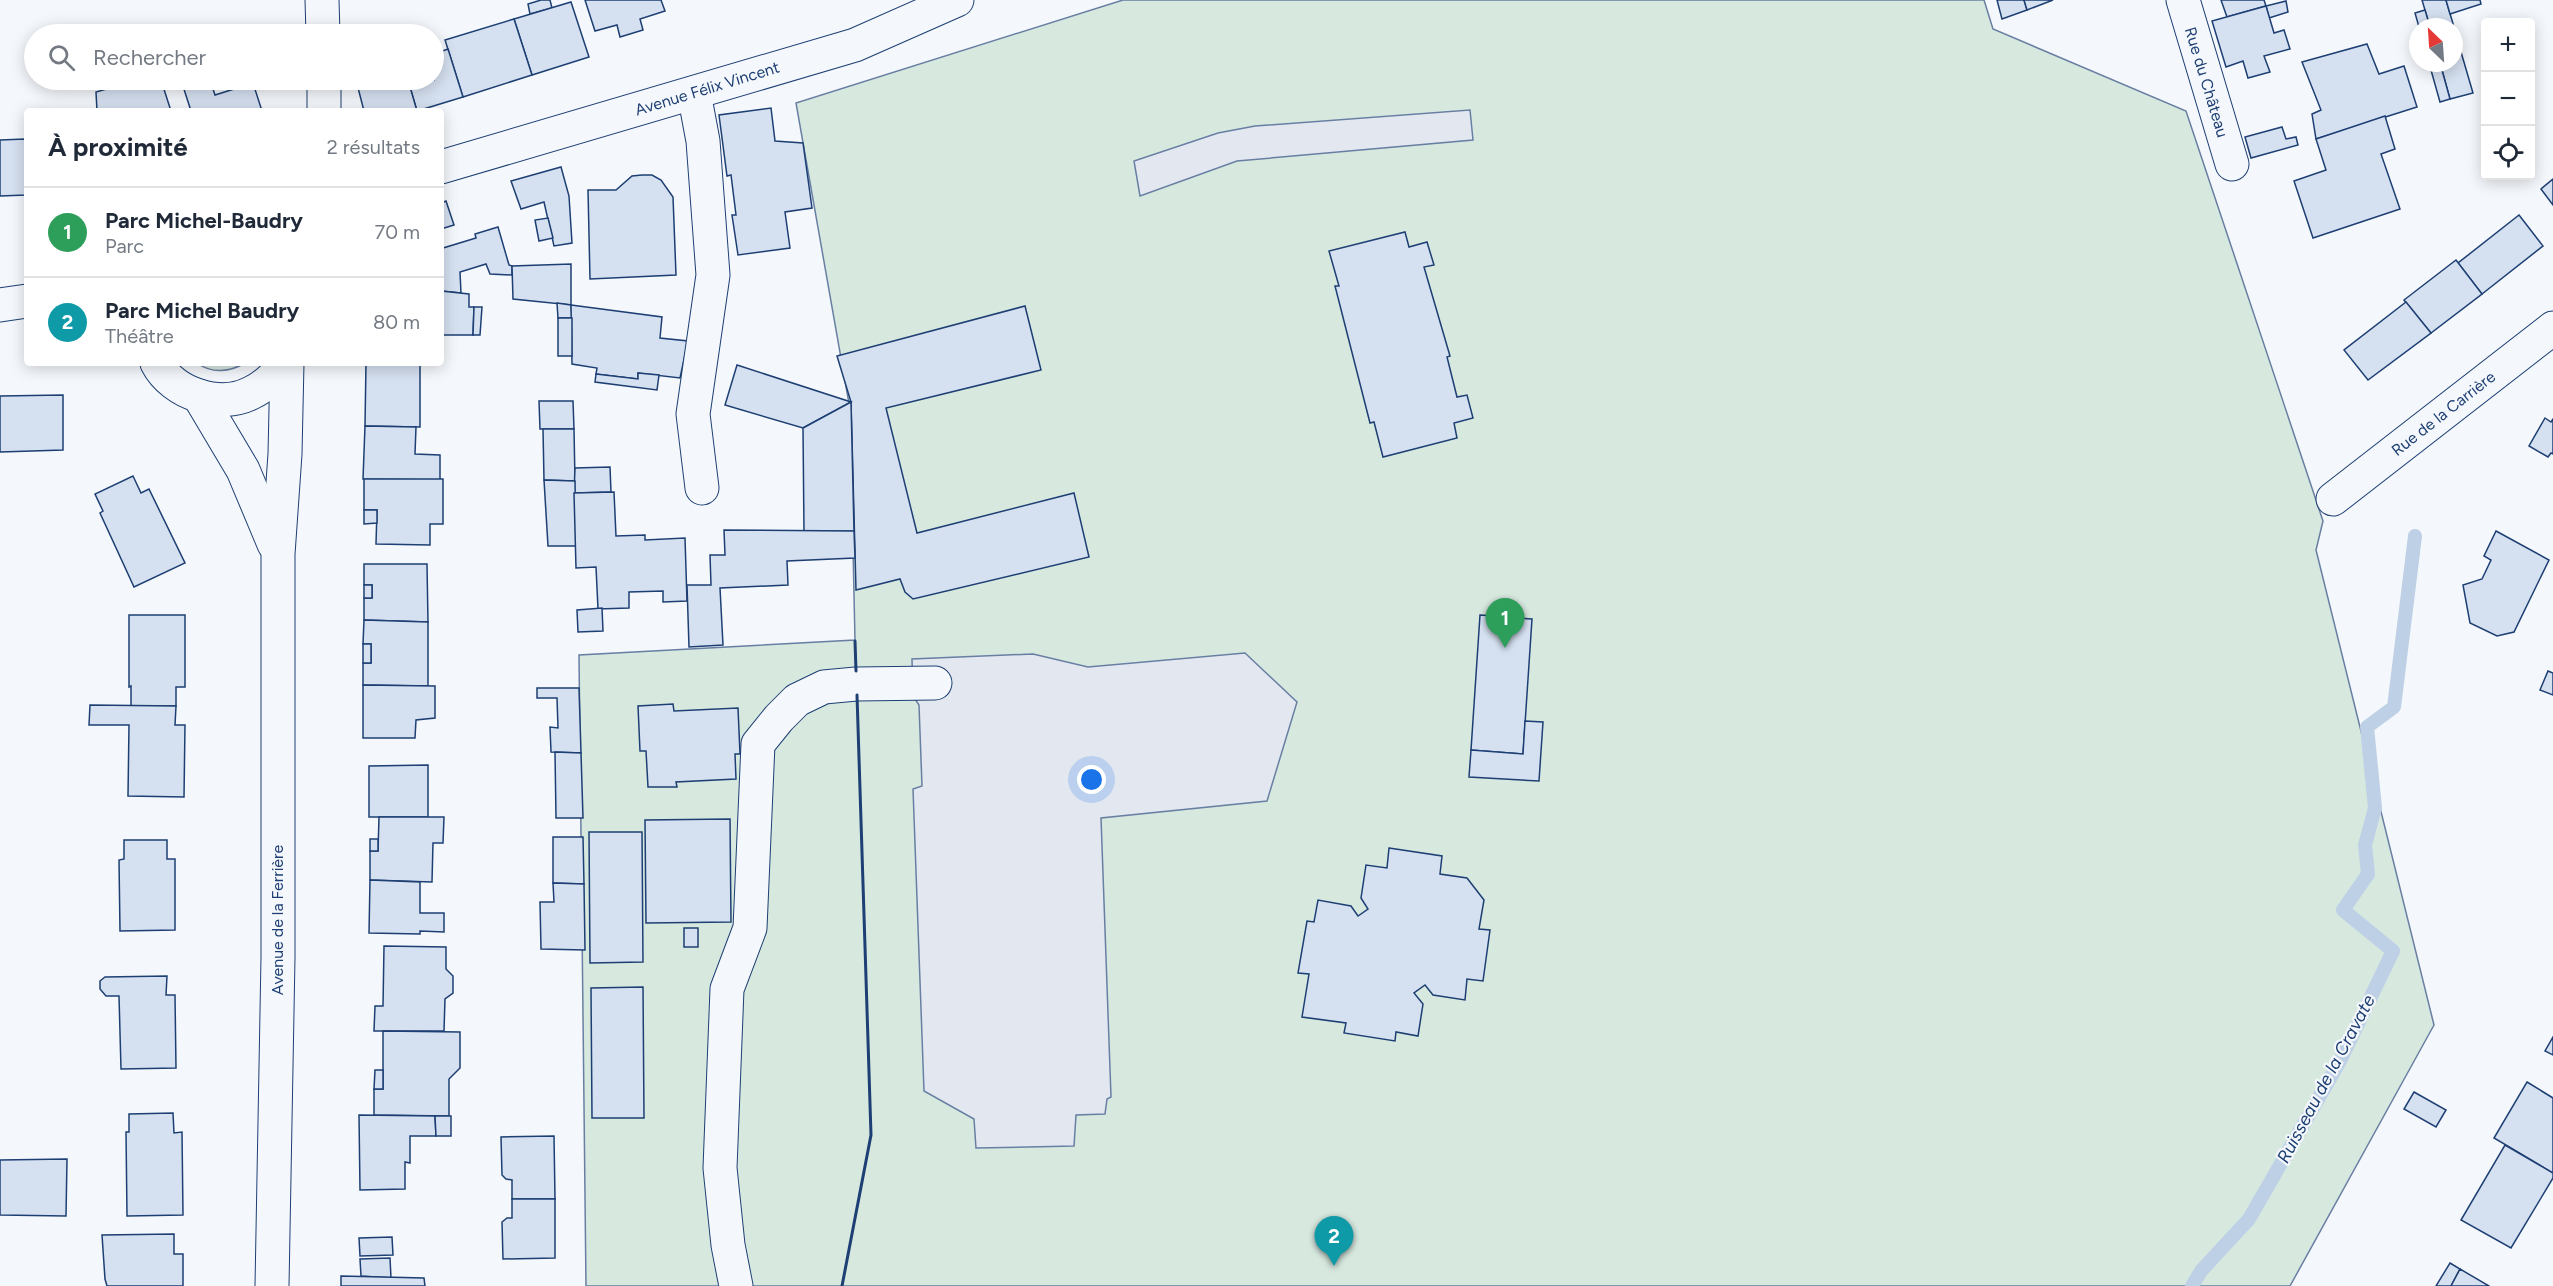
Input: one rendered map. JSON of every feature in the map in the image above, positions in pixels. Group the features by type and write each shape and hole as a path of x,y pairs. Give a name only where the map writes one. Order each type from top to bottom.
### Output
{"street":[{"path":"322,0 322,24"},
{"name":"Avenue Félix Vincent","path":"445,164 855,45 957,0"},
{"name":"Rue du Château","path":"2183,0 2232,164"},
{"path":"324,90 324,108"},
{"path":"694,93 703,141 713,275 693,414 702,488"},
{"name":"Rue de la Carrière","path":"2333,499 2553,328"},
{"path":"160,366 176,385 199,396 224,400 249,394 270,381 284,366"},
{"name":"Avenue de la Ferrière","path":"272,1286 278,957 278,554 285,454 287,366"},
{"name":"Avenue de la Ferrière","path":"199,396 243,470 278,554"},
{"path":"736,1286 728,1245 720,1168 727,989 750,928 758,744 778,718 797,700 824,687 856,684 935,683"}],"shaded area":[{"path":"1123,0 1984,0 1993,29 2186,111 2323,521 2316,550 2434,1025 2290,1286 586,1286 579,655 855,640 850,409 796,103"},
{"path":"1470,110 1473,140 1237,161 1140,196 1134,161 1218,133 1255,126"},
{"path":"202,366 238,366 221,370"},
{"path":"1245,653 1297,702 1267,801 1101,818 1111,1097 1107,1099 1105,1114 1076,1115 1074,1146 976,1148 974,1119 924,1091 913,789 922,786 919,705 913,696 912,659 1033,654 1088,667"}],"building":[{"path":"550,0 552,8 530,14 528,4"},
{"path":"585,0 661,0 665,11 640,19 643,30 620,37 617,25 595,31"},
{"path":"1997,0 2024,0 2027,10 2002,19"},
{"path":"2024,0 2053,0 2027,10"},
{"path":"2221,0 2264,0 2266,6 2227,17"},
{"path":"2422,0 2446,0 2451,18 2427,18"},
{"path":"2446,0 2480,0 2481,4 2450,14"},
{"path":"2286,1 2288,12 2269,18 2266,6"},
{"path":"571,2 589,57 532,75 514,19"},
{"path":"2266,6 2274,33 2284,30 2290,49 2264,56 2270,72 2248,78 2243,61 2226,67 2212,21"},
{"path":"2425,10 2427,18 2416,18 2415,13"},
{"path":"514,19 532,75 463,97 445,40"},
{"path":"2367,44 2379,74 2404,66 2417,107 2316,139 2312,114 2321,110 2302,62"},
{"path":"448,49 463,97 427,108 416,108 411,90 444,90 444,50"},
{"path":"2463,59 2473,93 2450,99 2442,72 2463,72"},
{"path":"2432,72 2442,72 2450,99 2440,102"},
{"path":"164,90 170,108 97,108 96,92"},
{"path":"184,90 213,90 215,95 231,90 255,90 261,108 190,108"},
{"path":"359,90 411,90 416,108 363,108"},
{"path":"771,108 775,141 803,143 812,208 785,212 790,248 738,255 732,215 736,215 731,175 727,176 719,115"},
{"path":"2385,116 2395,149 2381,154 2400,209 2313,238 2294,181 2326,170 2316,139"},
{"path":"2282,127 2286,139 2296,137 2298,145 2251,158 2245,137"},
{"path":"24,139 24,195 0,196 0,140"},
{"path":"561,167 569,196 572,243 554,246 544,202 521,209 511,181"},
{"path":"652,175 661,180 673,197 676,275 590,279 588,190 616,190 632,176"},
{"path":"2553,179 2553,205 2541,189"},
{"path":"446,201 454,225 444,228 444,202"},
{"path":"2519,215 2543,246 2482,294 2458,263"},
{"path":"548,218 553,238 539,241 535,220"},
{"path":"498,227 509,265 512,266 512,275 490,274 486,264 460,272 461,293 444,291 444,248 476,238 475,234"},
{"path":"1405,232 1409,247 1427,242 1434,265 1424,267 1450,356 1447,357 1457,397 1467,395 1473,418 1454,423 1457,438 1383,457 1374,422 1370,423 1335,286 1339,286 1329,251"},
{"path":"2456,260 2482,294 2431,333 2404,300"},
{"path":"571,264 571,305 513,299 512,266"},
{"path":"444,291 469,294 469,307 474,307 473,335 444,335"},
{"path":"2406,302 2431,333 2368,380 2344,350"},
{"path":"557,303 571,305 572,318 558,318"},
{"path":"571,305 662,317 660,338 688,341 680,378 638,373 638,379 596,374 597,368 572,364"},
{"path":"1025,306 1041,370 886,408 917,533 1074,493 1089,557 913,599 905,592 900,579 856,590 851,402 837,356"},
{"path":"474,307 482,307 480,335 473,335"},
{"path":"558,318 572,318 572,356 558,356"},
{"path":"737,365 851,402 803,428 725,405"},
{"path":"366,366 420,366 420,427 365,426"},
{"path":"638,373 659,375 657,390 595,382 596,374 638,379"},
{"path":"63,395 63,450 0,452 0,396"},
{"path":"539,401 573,401 574,429 540,429"},
{"path":"851,402 854,531 804,532 803,428"},
{"path":"2545,418 2551,422 2553,419 2553,454 2551,453 2548,457 2529,446"},
{"path":"365,426 416,427 415,454 440,455 440,480 363,479"},
{"path":"543,429 574,429 575,481 544,480"},
{"path":"610,467 611,492 574,493 575,468"},
{"path":"133,476 141,493 149,489 185,563 134,587 100,513 103,511 95,494"},
{"path":"364,479 443,479 443,524 430,524 430,545 376,544 377,510 364,510"},
{"path":"544,480 575,481 576,546 548,546"},
{"path":"614,492 616,536 645,535 645,540 685,538 687,601 663,602 663,591 629,592 629,608 598,609 596,567 576,568 574,493"},
{"path":"364,510 377,510 377,523 364,524"},
{"path":"724,530 854,531 855,558 787,561 788,585 720,588 723,645 689,647 687,585 711,585 710,555 725,555"},
{"path":"2496,531 2549,560 2514,632 2497,636 2470,623 2463,585 2482,579 2491,560 2484,556"},
{"path":"364,564 427,564 428,622 364,620 364,598 372,598 372,585 364,585"},
{"path":"364,585 372,585 372,598 364,598"},
{"path":"602,608 603,631 578,632 577,610"},
{"path":"129,615 185,615 185,687 176,687 176,706 131,706"},
{"path":"1480,615 1532,619 1523,754 1471,750"},
{"path":"364,620 428,622 428,686 363,685 363,663 371,663 371,644 363,644"},
{"path":"363,644 371,644 371,663 363,663"},
{"path":"2548,671 2553,673 2553,695 2540,690"},
{"path":"363,685 435,686 435,718 416,720 415,738 363,738"},
{"path":"537,688 579,688 581,753 551,752 550,727 558,728 557,698 537,698"},
{"path":"673,704 674,711 738,708 740,754 735,754 736,779 676,782 677,787 648,787 646,751 640,751 638,706"},
{"path":"90,705 176,706 175,725 185,725 184,797 128,796 129,725 89,725"},
{"path":"1525,721 1543,722 1539,781 1469,777 1471,750 1523,754"},
{"path":"555,752 581,753 583,818 556,818"},
{"path":"428,765 428,817 369,817 369,766"},
{"path":"379,817 444,817 443,843 433,843 432,882 370,880 370,851 378,851"},
{"path":"730,819 731,922 646,923 645,820"},
{"path":"589,832 642,832 643,962 590,963"},
{"path":"553,837 583,837 584,884 553,883"},
{"path":"370,839 378,839 378,851 370,851"},
{"path":"124,840 167,840 167,859 175,859 175,930 120,931 119,860 124,859"},
{"path":"1389,848 1442,856 1440,874 1467,878 1484,900 1479,929 1490,930 1483,981 1467,979 1465,1000 1433,995 1425,985 1414,993 1423,1004 1418,1036 1396,1032 1395,1041 1344,1033 1346,1023 1302,1017 1309,974 1298,973 1307,921 1314,922 1318,900 1351,906 1358,916 1368,909 1361,898 1366,865 1387,868"},
{"path":"370,880 420,882 420,913 444,913 444,932 369,933"},
{"path":"553,883 584,884 585,950 541,949 540,902 554,902"},
{"path":"684,928 698,928 698,947 684,947"},
{"path":"384,946 446,947 446,969 453,976 453,993 445,999 444,1031 374,1031 375,1006 383,1006"},
{"path":"167,976 166,995 175,995 176,1068 121,1069 119,996 106,996 100,989 100,981 105,977"},
{"path":"643,987 644,1118 592,1118 591,988"},
{"path":"383,1031 460,1032 460,1068 449,1079 449,1116 374,1115 374,1089 383,1089"},
{"path":"2553,1037 2553,1055 2545,1051"},
{"path":"375,1070 383,1070 383,1089 374,1089"},
{"path":"2527,1082 2553,1098 2553,1173 2494,1138"},
{"path":"2414,1092 2446,1110 2436,1127 2404,1109"},
{"path":"173,1113 174,1133 182,1132 183,1215 127,1216 126,1132 129,1132 129,1114"},
{"path":"359,1115 435,1116 436,1136 410,1136 410,1163 405,1162 405,1189 360,1190"},
{"path":"435,1116 451,1116 451,1136 436,1136"},
{"path":"554,1136 555,1199 512,1199 512,1180 502,1175 501,1137"},
{"path":"2505,1145 2553,1173 2553,1178 2511,1248 2461,1220"},
{"path":"67,1159 66,1216 0,1215 0,1160"},
{"path":"512,1199 555,1199 555,1258 503,1259 502,1222 507,1218 512,1218"},
{"path":"174,1234 174,1254 183,1254 183,1286 107,1286 102,1235"},
{"path":"392,1237 393,1255 360,1256 359,1238"},
{"path":"390,1258 391,1278 361,1276 360,1259"},
{"path":"2450,1263 2460,1269 2451,1286 2436,1286"},
{"path":"2460,1269 2489,1286 2451,1286"},
{"path":"341,1276 424,1278 425,1286 341,1286"}],"waterway":[{"name":"Ruisseau de la Cravate","path":"2192,1286 2201,1271 2249,1219 2340,1061 2393,951 2343,910 2368,874 2365,845 2375,808 2367,727 2394,707 2415,536"}],"wall":[{"path":"855,641 856,671"},
{"path":"842,1286 871,1135 857,695"}],"place":[{"name":"Parc Michel-Baudry","path":"1505,648"},
{"name":"Parc Michel Baudry","path":"1334,1266"}]}
